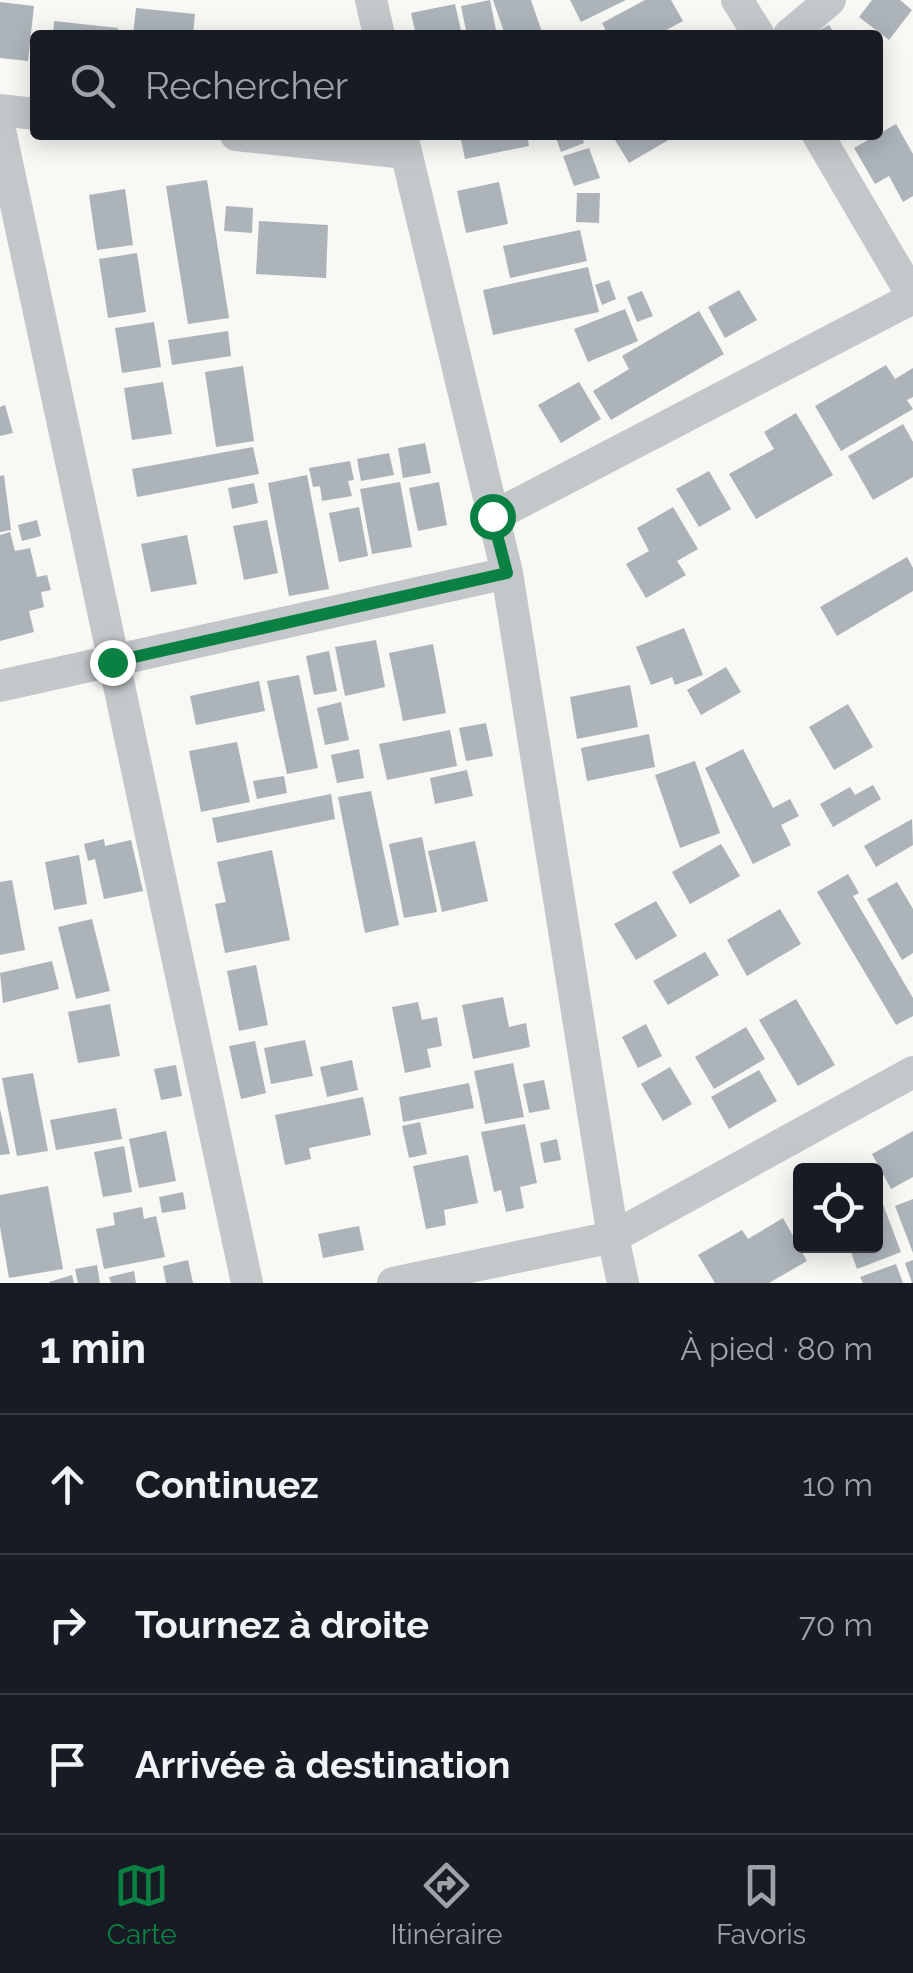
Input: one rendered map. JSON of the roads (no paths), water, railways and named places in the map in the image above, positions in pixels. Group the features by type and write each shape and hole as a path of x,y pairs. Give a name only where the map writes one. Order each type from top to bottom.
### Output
{"street":[{"path":"370,0 378,30"},
{"path":"736,0 756,30"},
{"path":"796,30 830,0"},
{"path":"0,110 30,113"},
{"path":"0,130 246,1283"},
{"path":"329,140 404,144 507,573 623,1283"},
{"path":"492,516 913,298 821,140"},
{"path":"0,686 507,573"},
{"path":"393,1283 613,1238 913,1072"}]}
